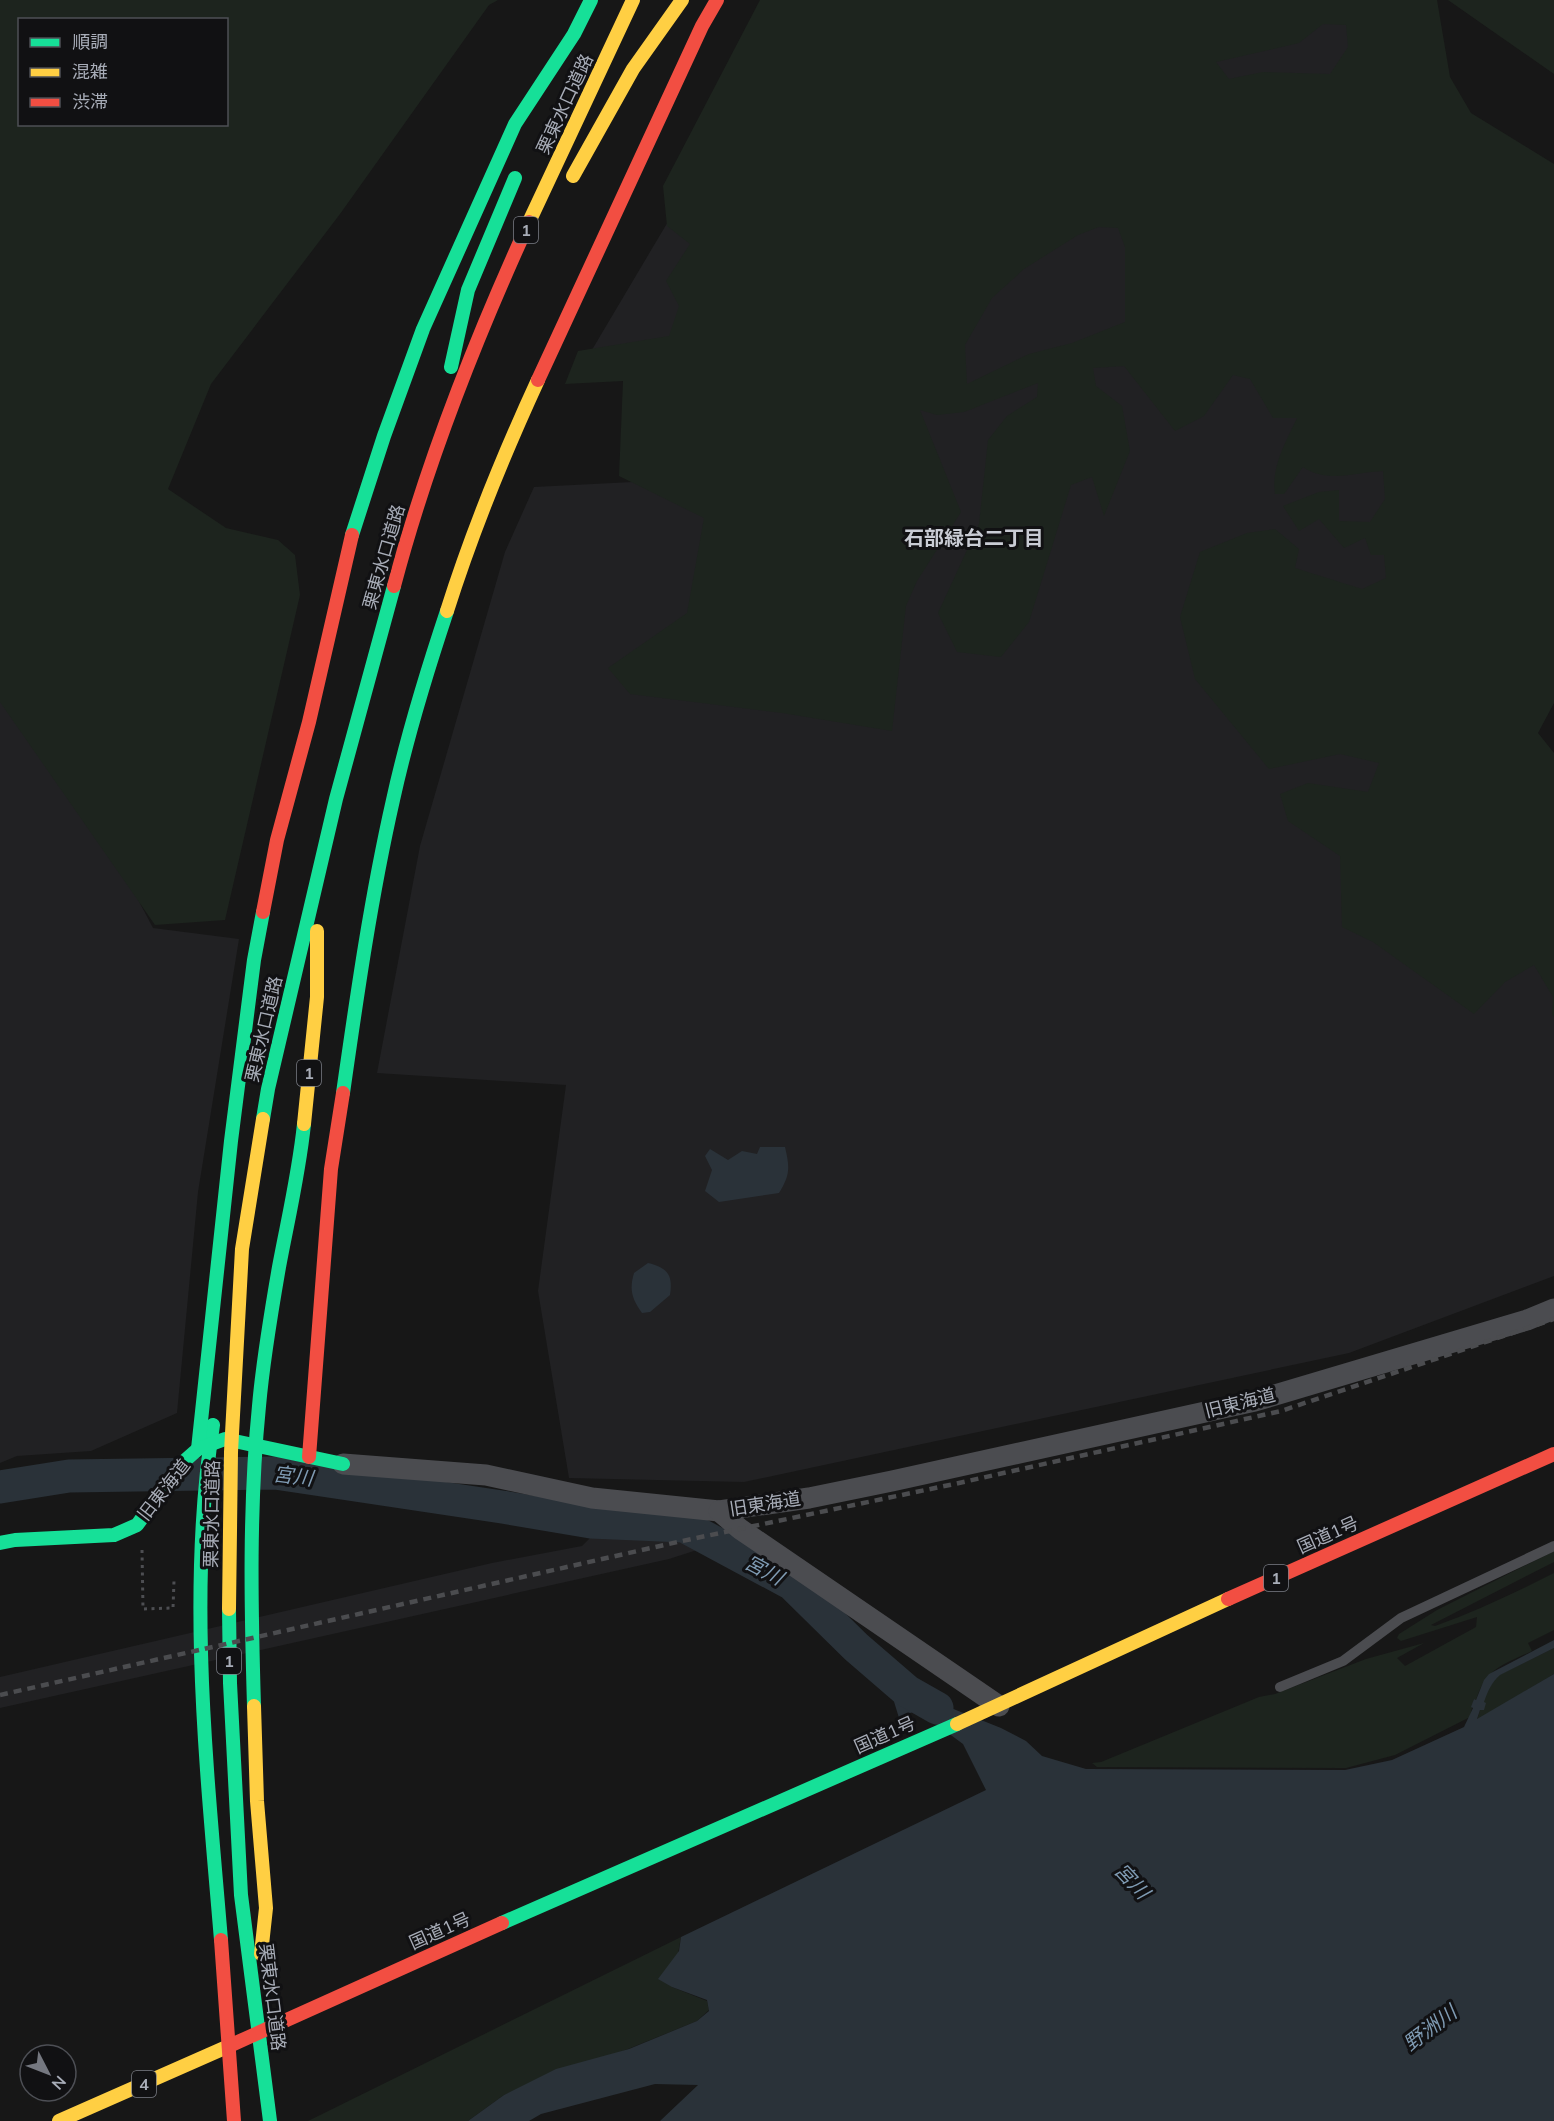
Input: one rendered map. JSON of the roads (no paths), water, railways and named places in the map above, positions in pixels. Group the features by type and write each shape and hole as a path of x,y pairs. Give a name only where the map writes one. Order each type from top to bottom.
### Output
{"main road":[{"path":"548,98 574,34 591,0"},
{"name":"栗東水口道路","path":"270,2121 241,1894 230,1683 229,1563 231,1452 242,1249 268,1089 317,874 400,563 429,465 501,283 633,0"},
{"path":"569,183 633,69 682,0"},
{"path":"309,1457 331,1169 371,906 393,798 421,690 461,567 507,447 697,37 717,0"},
{"path":"198,1449 231,1141 254,960 277,840 309,722 350,540 384,436 423,329 515,124 574,34"},
{"path":"429,465 468,291 521,162"},
{"path":"429,465 506,309"},
{"name":"1","path":"229,2046 239,2002 263,1951 266,1908 257,1801 251,1610 252,1508 259,1405 279,1269 300,1166 317,997 317,874"},
{"name":"1","path":"221,1373 242,1249"},
{"name":"1","path":"218,1396 208,1452 203,1503 201,1572 203,1708 234,2121"},
{"name":"旧東海道","path":"0,1543 15,1540 114,1535 137,1525 181,1464 198,1449 225,1439 343,1464"},
{"name":"国道1号","path":"229,2046 553,1900 991,1709 1163,1628 1554,1454"},
{"name":"4","path":"58,2121 229,2046"}],"street":[{"name":"旧東海道","path":"343,1464 486,1475 592,1498 719,1511 892,1481 1255,1401 1527,1320 1554,1309"},
{"path":"719,1511 740,1529 991,1709"}],"lane":[{"path":"1280,1687 1342,1661 1401,1618 1554,1546"}],"water":[{"path":"760,1147 785,1147 788,1171 779,1193 719,1202 705,1191 712,1170 705,1156 710,1149 728,1160 742,1151 757,1154"},
{"path":"648,1263 668,1273 671,1282 670,1295 650,1312 642,1313 634,1299 632,1284 634,1273"},
{"name":"野洲川","path":"1554,1640 1554,1648 1497,1678 1487,1694 1484,1710 1480,1710 1477,1719 1554,1674 1554,2121 660,2121 698,2085 655,2084 541,2114 529,2121 468,2121 504,2095 556,2069 629,2049 697,2021 709,2011 707,2000 672,1987 658,1979 679,1951 681,1937 986,1790 963,1744 917,1710 899,1718 892,1695 905,1680 951,1708 1001,1728 1026,1741 1042,1756 1086,1769 1345,1770 1392,1760 1464,1727 1473,1708 1471,1707 1474,1699 1476,1700 1489,1674"}],"waterway":[{"name":"宮川","path":"0,1487 69,1476 275,1473 591,1522 684,1526 792,1584 856,1647 907,1691 937,1708"}],"railway":[{"path":"0,1695 682,1541 959,1483 1281,1411 1554,1319"}],"district":[{"name":"石部緑台二丁目","path":"974,538"}]}
